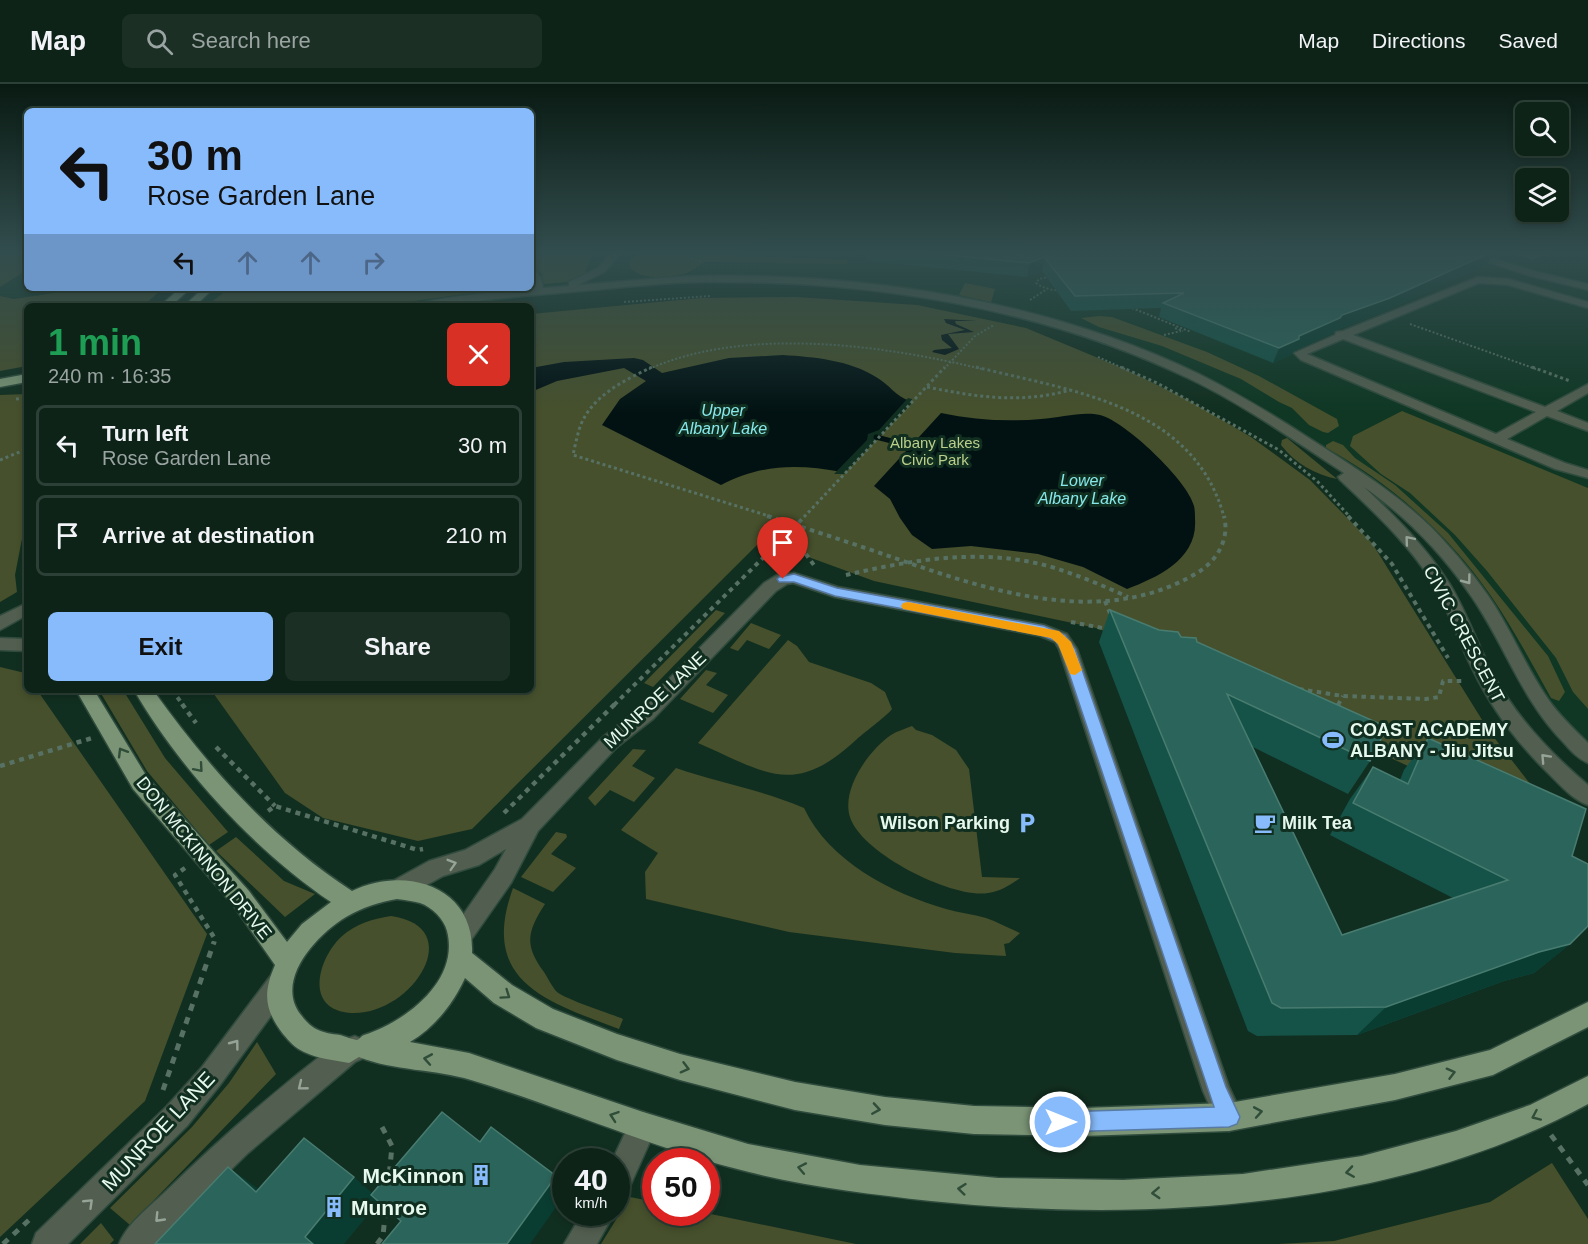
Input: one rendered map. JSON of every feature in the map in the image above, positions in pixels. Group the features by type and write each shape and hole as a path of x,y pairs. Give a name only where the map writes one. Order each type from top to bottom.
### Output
{"main road":[{"path":"0,383 24,379"},
{"path":"0,393 24,389"},
{"name":"DON MCKINNON DRIVE","path":"87,693 140,783 240,898 285,972"},
{"path":"145,693 195,763 250,823 326,887 349,902"},
{"path":"358,1049 394,1037 418,1022 437,1003 452,981 460,947 454,915 441,900 422,892 399,889 374,892 349,902 324,918 303,939 285,972 279,1004 288,1024 313,1043 469,1066 643,1126 748,1158 860,1179 998,1192 1123,1195 1243,1189 1362,1170 1456,1145 1536,1117 1588,1089"},
{"path":"460,947 503,994 545,1019 617,1047 680,1067 795,1096 885,1111 974,1120 1082,1122 1229,1117 1395,1087 1493,1062 1588,1014"}],"street":[{"name":"CIVIC CRESCENT","path":"970,305 1011,314 1109,342 1173,368 1258,411 1376,487 1434,540 1465,576 1491,614 1542,706 1588,755"},
{"path":"1416,305 1300,353 1305,358 1363,384 1560,466 1588,474"},
{"path":"1342,334 1588,427"},
{"path":"1497,439 1546,411 1583,386"},
{"name":"CIVIC CRESCENT","path":"1313,447 1390,519 1425,561 1456,611 1486,680 1503,705 1524,735 1549,763 1588,797"},
{"path":"787,572 794,578 835,592 1044,631 1055,634 1064,642 1217,1091 1229,1117"},
{"name":"MUNROE LANE","path":"460,947 503,876 530,825 610,742 646,714 787,572"},
{"path":"0,624 24,610"},
{"path":"0,644 24,645"},
{"name":"MUNROE LANE","path":"399,889 437,868 471,858 530,825"},
{"name":"MUNROE LANE","path":"47,1244 177,1116 211,1076 285,972"},
{"path":"134,1244 254,1126 358,1049"},
{"path":"630,1154 643,1126"},
{"path":"579,1244 591,1226"}],"path":[{"path":"1127,305 1189,331 1164,334"},
{"path":"1130,309 1183,331"},
{"path":"496,821 765,556 774,554 780,542 975,336 1011,314"},
{"path":"1389,316 1583,386"},
{"path":"779,344 874,347 951,361 1073,389 1102,398 1164,431 1193,456 1207,473 1217,491 1226,524 1226,538 1221,549 1199,571 1175,585 1129,598 1105,601 1063,601 1028,596 904,560 573,455 574,440 588,412 598,401 653,366 692,355 726,348 779,344"},
{"path":"1089,353 1157,384 1279,450 1318,482 1392,564 1448,658"},
{"path":"926,387 976,397 1015,400 1045,397 1073,389"},
{"path":"0,460 24,450"},
{"path":"790,532 820,573 811,572"},
{"path":"840,576 904,560 974,554 1007,556 1066,570 1129,598"},
{"path":"765,556 787,572"},
{"path":"1105,601 1113,621"},
{"path":"1298,688 1343,696 1426,699 1439,697 1443,681 1462,681"},
{"path":"174,693 197,724"},
{"path":"1335,713 1343,696"},
{"path":"0,766 78,744 110,732"},
{"path":"210,741 275,806 418,850 428,849"},
{"path":"261,815 275,806"},
{"path":"162,1094 215,939 175,875 184,869"},
{"path":"1536,1117 1588,1185"},
{"path":"382,1126 393,1146 389,1180"},
{"path":"377,1244 383,1236 387,1203"},
{"path":"3,1244 37,1212"}],"shaded area":[{"path":"968,305 1588,305 1588,755 1572,739 1491,614 1400,507 1198,379 1056,325"}],"green space":[{"path":"0,305 24,305 24,367 0,371"},
{"name":"Albany Lakes Civic Park","path":"625,305 918,305 1026,328 1127,370 1188,400 1251,437 1310,480 1372,543 1489,731 1577,844 1161,652 1096,628 874,581 762,540 472,829 418,841 323,818 285,793 213,693 534,693 534,314"},
{"path":"1112,317 1207,352 1259,376 1337,419 1339,426 1328,433 1323,432 1309,425 1292,408 1241,379 1162,346 1099,327 1081,318"},
{"path":"24,394 24,528 15,575 17,592 0,602 0,395"},
{"path":"1402,411 1588,488 1588,709 1573,692 1556,658 1487,571 1455,535 1410,493 1381,474 1350,446 1353,436"},
{"path":"1287,438 1337,479 1313,471 1299,463 1281,445 1282,440"},
{"path":"1333,441 1343,445 1355,458 1395,485 1448,533 1548,656 1565,692 1559,701 1551,698 1499,608 1457,552 1396,494 1326,448 1326,445"},
{"path":"716,610 725,613 653,687 644,683"},
{"path":"751,623 781,635 769,649 747,640 738,651 730,648"},
{"path":"788,640 797,646 809,662 871,683 885,692 892,709 835,757 815,769 797,774 780,774 762,770 698,743"},
{"path":"0,667 24,673 24,693 39,693 207,934 145,1101 0,1237"},
{"path":"706,670 717,673 706,685 728,695 713,713 680,699"},
{"path":"101,693 125,693 165,758 228,832 209,845 147,771"},
{"path":"912,726 956,750 969,769 982,877 1020,878 1013,883 988,893 972,893 953,889 910,871 871,845 858,831 850,817 848,806 853,783 859,771 874,750 883,742 893,734"},
{"path":"633,749 646,750 632,766 655,778 634,802 610,790 595,806 588,798"},
{"path":"676,768 773,796 804,808 815,827 829,844 845,859 883,884 925,902 986,918 1020,933 1009,943 1004,944 1006,956 955,953 789,932 646,899 645,872 658,853 621,830"},
{"path":"556,832 566,834 567,837 551,854 576,868 553,892 521,877"},
{"path":"236,837 284,881 315,894 285,917 216,851"},
{"path":"513,888 545,904 534,923 530,938 533,954 555,990 570,999 623,1019 619,1029 544,997 526,983 512,967 505,946 505,920"},
{"path":"391,916 414,923 426,936 429,952 423,969 411,986 394,1000 374,1010 352,1013 337,1010 327,1004 321,994 319,983 326,958 333,947 346,932 358,925"},
{"path":"257,1042 276,1074 130,1225 110,1208 192,1127 229,1083"},
{"path":"1552,1163 1588,1219 1588,1244 1278,1244 1334,1241 1490,1202"},
{"path":"630,1197 642,1199 642,1226 720,1226 720,1216 856,1244 601,1244 612,1226 630,1226"},
{"path":"101,1223 114,1240 110,1244 80,1244"}],"water":[{"path":"944,319 977,321 955,321 956,324 974,332 948,334 959,349 945,355 932,352 952,348 942,340 941,335 965,330 946,323"},
{"name":"Upper Albany Lake","path":"783,355 843,363 866,371 910,401 842,472 795,467 780,468 751,473 721,485 602,425 620,399 646,381 624,368 557,381 534,391 534,367 564,362 634,358 643,360 662,373 729,358"},
{"name":"Lower Albany Lake","path":"941,413 978,419 1004,420 1093,414 1111,420 1154,453 1189,495 1195,516 1194,533 1190,545 1183,556 1163,572 1127,589 1083,567 1038,554 971,546 932,549 912,535 890,499 874,486"}],"pier":[{"path":"908,398 912,399 912,403 844,474 834,474 867,440 868,434 879,430"}],"building":[{"path":"1168,305 1370,305 1342,315 1279,348"},
{"path":"1110,610 1159,630 1178,632 1181,637 1196,638 1197,642 1387,727 1370,761 1227,694 1342,935 1508,880 1353,803 1373,767 1408,784 1428,738 1586,809 1572,856 1588,864 1588,926 1570,944 1539,952 1386,1007 1281,1008 1272,1003"},
{"name":"McKinnon","path":"442,1112 480,1142 491,1127 552,1173 552,1182 507,1244 382,1244 401,1221 371,1195"},
{"path":"304,1138 354,1177 305,1237 313,1244 155,1244 228,1167 256,1192"}],"waterway":[{"path":"876,437 911,446"}],"slow traffic":[{"path":"908,606 1055,634 1061,638 1068,649 1075,670"}],"place":[{"name":"COAST ACADEMY ALBANY - Jiu Jitsu","path":"1333,740"},
{"name":"Wilson Parking","path":"1027,823"},
{"name":"Milk Tea","path":"1265,823"},
{"name":"McKinnon","path":"481,1175"},
{"name":"Munroe","path":"334,1207"}],"route":[{"path":"783,579 794,578 835,592 1044,631 1061,638 1068,649 1217,1091 1229,1117 1060,1122"}]}
